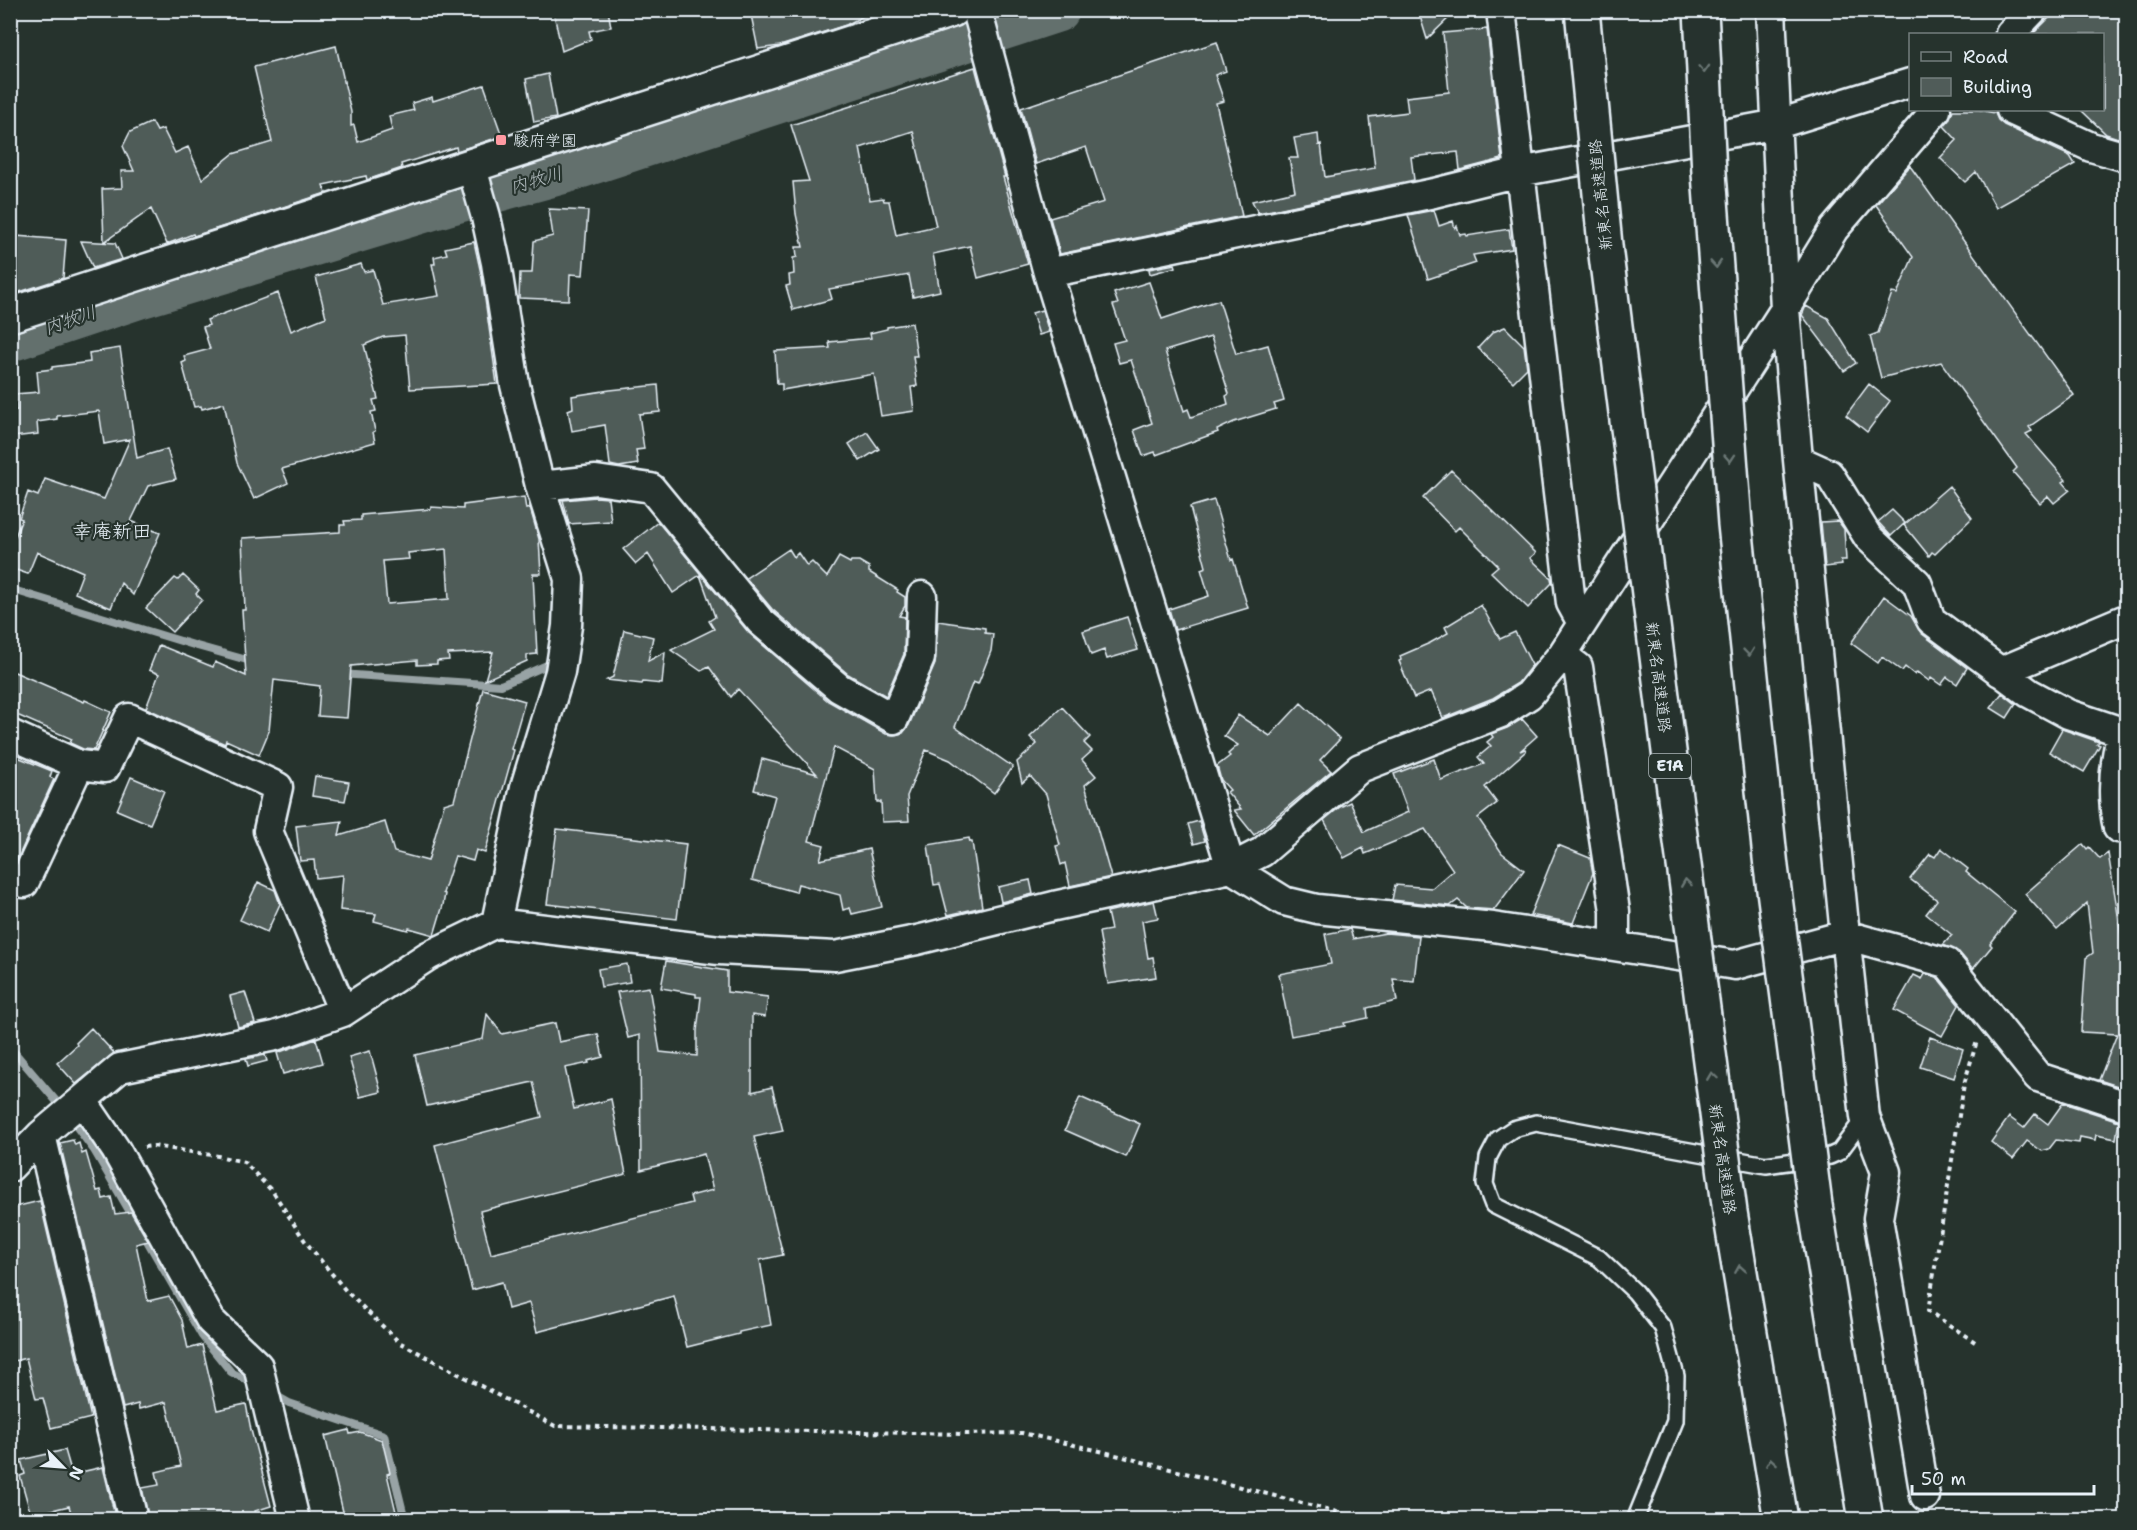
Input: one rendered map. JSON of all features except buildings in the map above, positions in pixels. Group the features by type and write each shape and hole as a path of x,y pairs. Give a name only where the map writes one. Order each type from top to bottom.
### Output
{"main road":[{"name":"新東名高速道路","path":"1582,10 1606,255 1670,759 1730,1212 1780,1520"},
{"path":"1701,10 1709,172 1735,524 1771,867 1815,1205 1866,1520"},
{"path":"10,315 473,173 680,99 969,12"}],"street":[{"path":"1501,10 1571,603 1582,623"},
{"path":"1772,10 1785,309 1845,935 1865,1117 1887,1172 1878,1218 1925,1496"},
{"path":"2011,33 2033,10"},
{"path":"969,12 989,50 1048,273 1231,868 1284,901 1317,909 1493,927 1735,964 1845,935 1947,963 2038,1077 2127,1106"},
{"path":"1048,273 1434,193 1519,172 1778,124 1909,84"},
{"path":"10,1167 41,1135 120,1068 275,1036 344,1012 429,956 496,923 719,950 835,956 917,940 1054,906 1231,868 1262,852 1360,768 1501,713 1529,695 1562,655 1834,229 1935,111"},
{"path":"2013,111 2091,147 2127,158"},
{"path":"473,173 496,263 516,385 540,486 569,579 567,626 560,672 525,787 496,923"},
{"path":"1798,460 1829,474 1868,537 1917,583 1931,620 2028,693 2068,714 2122,732 2117,754 2114,809 2118,828"},
{"path":"540,486 596,480 651,488 760,621 839,688 894,719 920,658 922,596"},
{"path":"2000,672 2127,619"},
{"path":"1562,655 1578,667 1615,911 1615,946"},
{"path":"10,734 79,765 105,768 129,718 278,787 268,831 344,1012"},
{"path":"10,877 24,883 79,765"},
{"path":"82,1100 116,1150 211,1321 258,1366 295,1520"},
{"path":"41,1135 133,1520"}],"lane":[{"path":"1635,1520 1675,1421 1676,1376 1663,1328 1635,1292 1599,1258 1493,1205 1485,1184 1488,1158 1498,1139 1513,1129 1536,1123 1766,1165 1830,1156 1839,1152 1865,1117"}],"path":[{"path":"1975,1342 1928,1311 1964,1084 1981,1030 1991,1018"},
{"path":"116,1150 153,1146 244,1162 273,1192 305,1241 346,1291 399,1342 555,1426 953,1434 1022,1433 1100,1450 1330,1510 1354,1520"}],"waterway":[{"name":"内牧川","path":"10,340 142,296 450,203 563,172 1058,10"},
{"path":"10,589 254,662"},
{"path":"340,674 501,685 547,665"},
{"path":"10,1047 63,1109"},
{"path":"70,1118 94,1150 134,1219"},
{"path":"142,1232 202,1336 231,1372 254,1384"},
{"path":"273,1394 289,1403 384,1435 405,1520"}],"place":[{"name":"駿府学園","path":"501,140"}],"district":[{"name":"幸庵新田","path":"112,531"}]}
